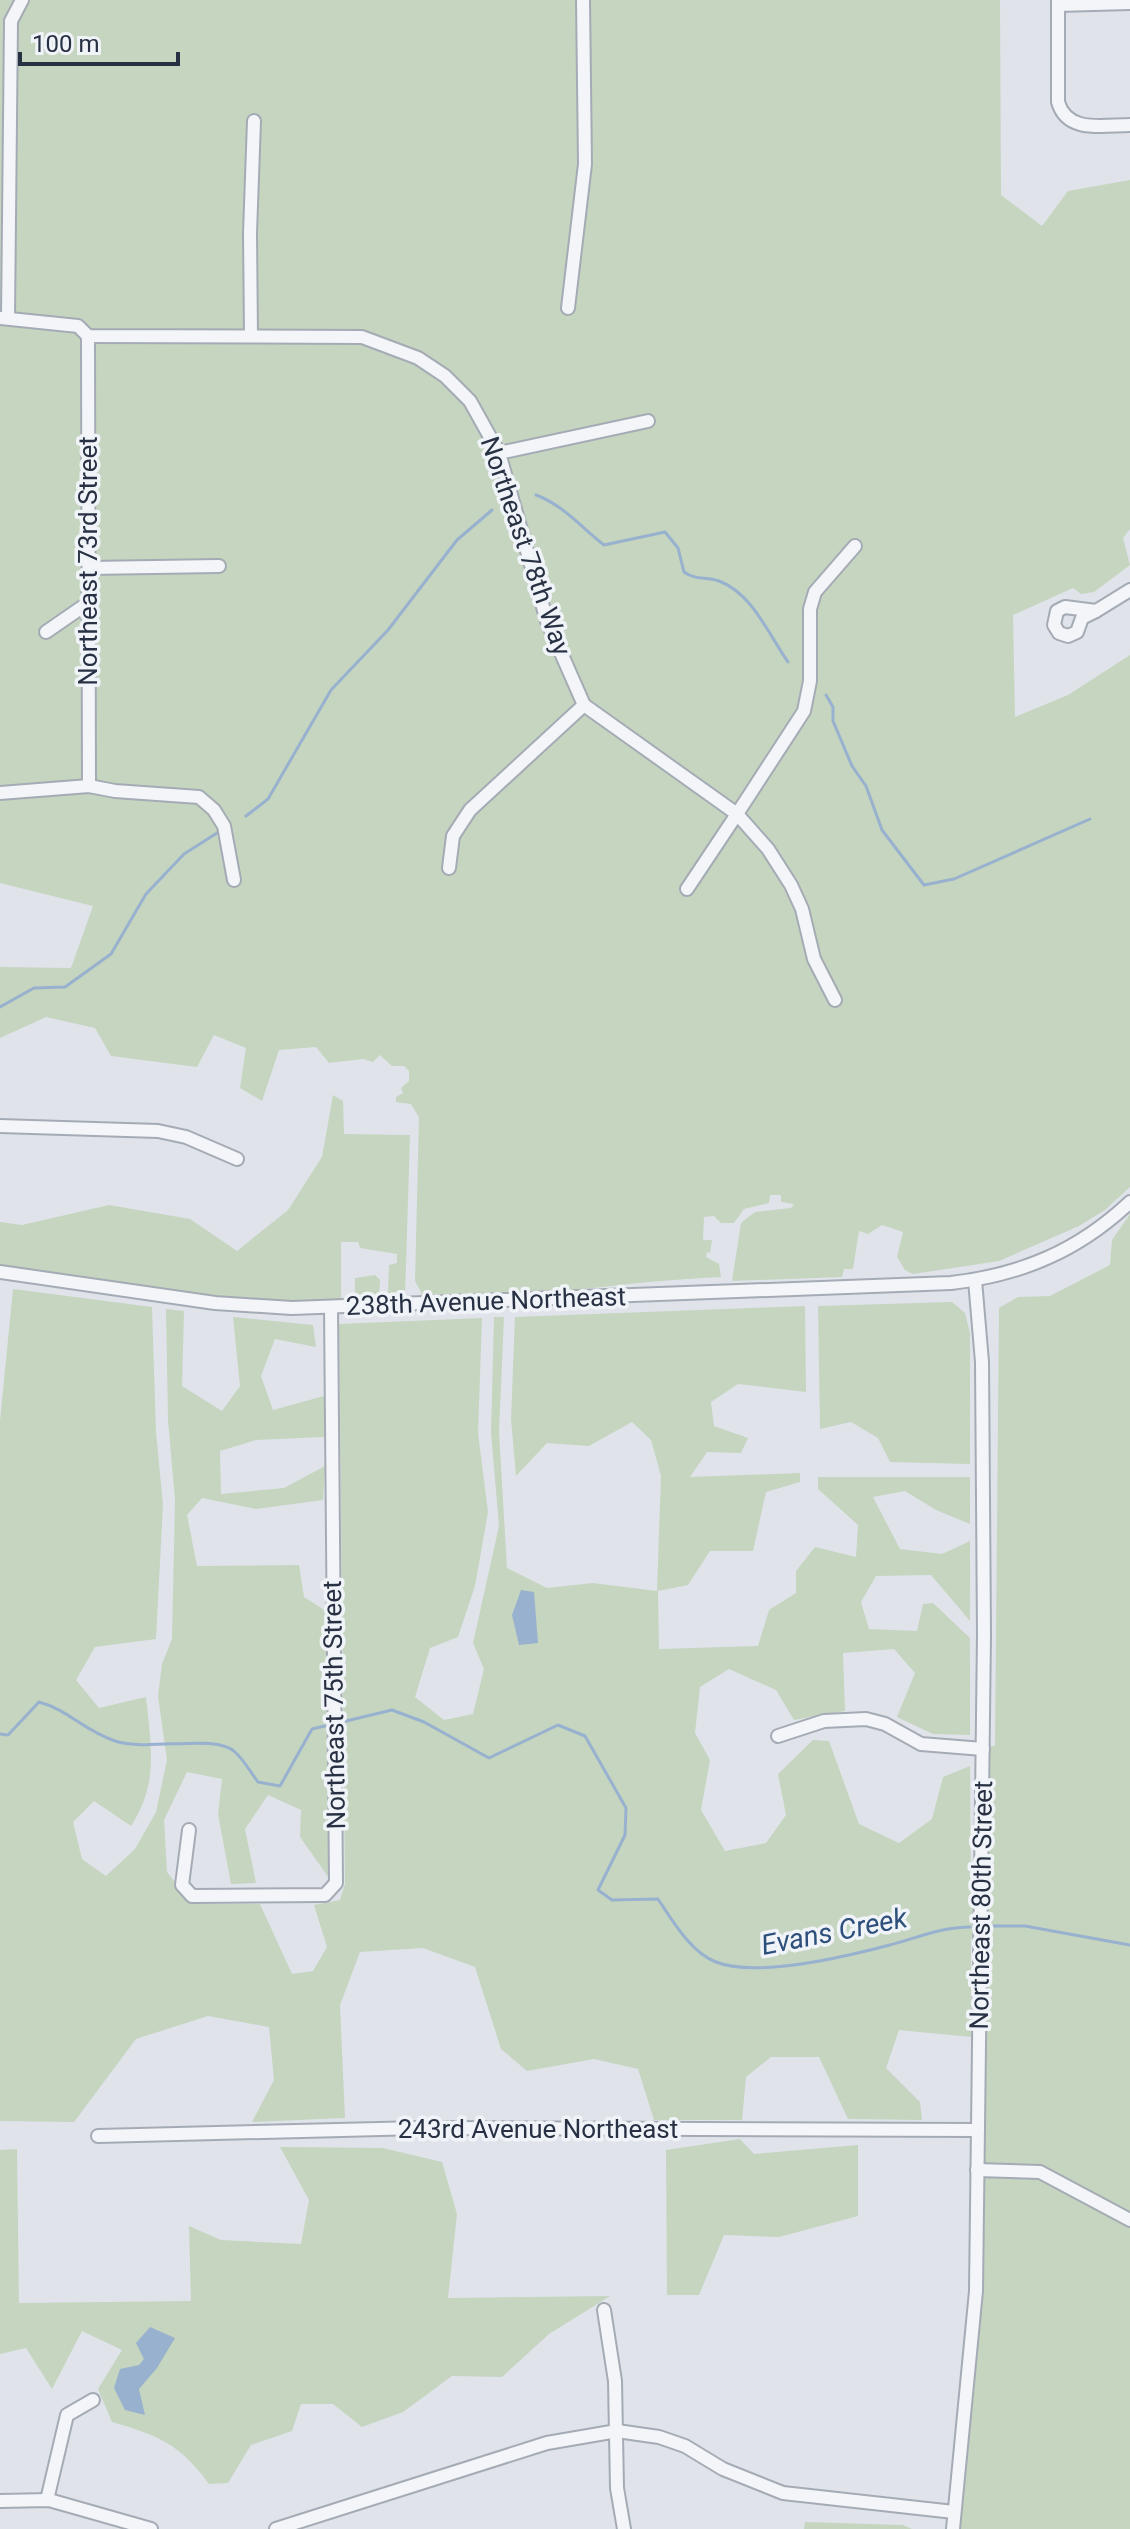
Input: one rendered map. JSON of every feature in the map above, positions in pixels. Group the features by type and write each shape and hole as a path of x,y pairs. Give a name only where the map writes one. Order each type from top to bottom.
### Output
{"street":[{"path":"4,318 11,31 16,8 22,0"},
{"path":"568,308 585,164 583,0"},
{"path":"1130,3 1058,2 1058,102 1069,121 1085,126 1130,125"},
{"path":"251,336 251,159 254,121"},
{"name":"Northeast 78th Way","path":"4,318 78,326 88,336 343,335 402,350 445,376 470,401 499,453 547,621 584,705"},
{"name":"Northeast 73rd Street","path":"88,336 89,786"},
{"path":"499,453 648,421"},
{"path":"687,889 804,711 810,681 810,609 815,592 855,546"},
{"path":"89,568 219,566"},
{"path":"1096,611 1130,590"},
{"path":"46,632 88,603"},
{"path":"449,868 453,836 470,810 584,705 737,814 768,849 802,909 814,959 835,1000"},
{"path":"0,793 89,786 115,791 190,795 206,802 227,834 234,880"},
{"path":"0,1126 158,1131 186,1137 237,1159"},
{"name":"238th Avenue Northeast","path":"0,1272 236,1305 331,1307 975,1280 1008,1275 1050,1258 1130,1202"},
{"name":"Northeast 80th Street","path":"953,2529 976,2291 983,1749 982,1362 975,1280"},
{"name":"Northeast 75th Street","path":"189,1830 182,1885 192,1896 325,1895 336,1883 331,1307"},
{"path":"778,1736 824,1721 866,1719 885,1724 921,1744 983,1749"},
{"name":"243rd Avenue Northeast","path":"98,2136 420,2128 978,2130"},
{"path":"977,2170 1040,2172 1130,2220"},
{"path":"604,2310 615,2381 617,2488 624,2529"},
{"path":"47,2500 67,2415 93,2400"},
{"path":"276,2529 547,2443 617,2431 659,2437 685,2446 723,2469 783,2493 954,2512"},
{"path":"0,2501 47,2500 151,2529"}],"green space":[{"path":"0,0 1000,0 1001,195 1042,226 1068,191 1130,180 1130,529 1123,538 1130,565 1094,592 1081,594 1073,588 1013,615 1015,717 1068,695 1130,655 1130,1187 1105,1210 1079,1226 999,1261 913,1274 905,1270 897,1257 903,1232 882,1225 868,1234 859,1231 853,1269 844,1269 842,1277 732,1281 741,1223 755,1212 791,1208 794,1204 781,1202 781,1195 770,1195 769,1203 744,1209 734,1223 721,1223 714,1216 704,1217 703,1240 712,1240 710,1253 707,1252 706,1257 719,1264 721,1277 422,1304 421,1292 415,1281 419,1117 411,1104 396,1102 396,1097 403,1093 401,1088 409,1081 409,1071 404,1066 392,1066 380,1055 373,1062 363,1059 329,1063 316,1047 279,1050 262,1101 240,1088 246,1048 214,1035 197,1067 111,1056 95,1028 46,1017 0,1038 0,967 71,968 93,906 0,883"},
{"path":"333,1095 343,1101 344,1134 410,1135 405,1297 388,1293 389,1265 397,1263 397,1254 360,1248 358,1242 341,1242 341,1307 292,1308 0,1272 0,1222 22,1225 109,1205 190,1219 237,1251 288,1210 322,1157"},
{"path":"1130,1214 1130,2529 953,2529 976,2291 978,1938 971,1939 971,2037 899,2030 886,2068 920,2102 922,2120 848,2119 819,2057 771,2057 746,2077 742,2120 654,2120 638,2069 594,2059 527,2071 501,2049 475,1967 423,1948 360,1952 340,2005 345,2118 252,2122 274,2080 269,2027 208,2016 136,2039 74,2122 0,2121 0,1421 13,1289 152,1307 156,1432 163,1505 156,1639 95,1647 76,1680 99,1708 146,1697 151,1764 146,1795 131,1826 94,1801 73,1822 82,1859 106,1876 135,1849 156,1812 167,1760 158,1696 162,1664 172,1639 175,1500 168,1420 166,1309 184,1311 182,1386 222,1411 240,1386 233,1317 313,1325 316,1347 275,1339 261,1376 273,1410 324,1396 324,1437 256,1440 220,1451 221,1494 284,1488 325,1466 323,1500 256,1509 202,1498 187,1515 197,1566 299,1565 304,1597 326,1611 329,1878 300,1837 301,1810 268,1795 245,1829 256,1883 231,1884 218,1814 222,1779 187,1772 164,1820 167,1872 192,1904 260,1904 292,1974 313,1971 327,1947 314,1905 340,1900 345,1884 339,1324 482,1318 478,1433 488,1512 475,1586 458,1637 430,1648 415,1697 444,1720 473,1714 484,1669 473,1643 499,1526 491,1433 494,1317 504,1317 499,1432 507,1568 547,1588 593,1583 657,1591 661,1476 651,1440 632,1422 589,1446 547,1443 516,1476 511,1419 515,1317 805,1306 806,1392 738,1384 711,1402 714,1426 748,1438 741,1453 707,1452 690,1477 800,1473 800,1482 766,1492 753,1551 710,1551 688,1585 658,1591 659,1649 758,1646 769,1610 796,1593 796,1571 815,1547 856,1557 858,1525 818,1489 818,1477 970,1477 970,1524 936,1510 905,1491 873,1497 900,1549 942,1554 970,1541 970,1621 931,1575 876,1576 861,1602 869,1629 917,1631 923,1604 933,1603 970,1638 970,1735 933,1734 897,1717 915,1673 894,1649 843,1653 845,1711 794,1720 776,1690 729,1669 700,1687 695,1733 710,1760 701,1810 725,1851 766,1843 786,1815 778,1774 813,1740 829,1741 859,1824 899,1843 932,1819 943,1777 970,1766 971,1904 978,1905 979,1747 995,1746 999,1308 1018,1297 1050,1296 1110,1265 1112,1240"},
{"path":"375,1275 380,1280 379,1297 355,1300 355,1278"},
{"path":"952,1302 965,1313 970,1333 970,1464 890,1462 878,1438 851,1422 820,1429 818,1306"},
{"path":"740,2139 754,2154 858,2145 858,2216 779,2237 724,2235 699,2295 667,2295 666,2150"},
{"path":"280,2147 383,2148 442,2162 457,2214 448,2298 610,2296 549,2334 502,2377 452,2376 403,2412 362,2427 333,2404 301,2404 292,2431 251,2445 228,2483 209,2484 188,2460 167,2443 112,2422 98,2389 122,2350 82,2331 52,2389 26,2348 0,2354 0,2150 17,2149 19,2303 191,2301 189,2226 221,2240 301,2244 309,2200"},
{"path":"805,2522 903,2525 912,2529 804,2529"}],"water":[{"path":"521,1590 534,1592 538,1643 519,1645 512,1615"},
{"path":"150,2327 175,2338 157,2368 139,2389 145,2415 125,2410 114,2388 120,2369 139,2365 144,2359 136,2343"}],"waterway":[{"path":"536,495 563,510 604,545 665,532 678,548 684,572 719,581 741,595 759,616 788,662"},
{"path":"246,816 268,799 331,690 388,630 457,540 492,510"},
{"path":"826,695 833,707 833,721 852,766 866,786 882,830 924,885 954,879 1090,819"},
{"path":"0,1007 34,988 65,987 111,954 146,894 184,854 217,833"},
{"name":"Evans Creek","path":"0,1734 8,1735 39,1702 115,1741 145,1745 197,1743 225,1747 238,1755 258,1782 280,1786 312,1729 325,1726"},
{"name":"Evans Creek","path":"342,1722 392,1710 424,1722 489,1758 558,1725 585,1736 626,1808 625,1835 598,1890 612,1900 658,1899 690,1944 716,1962 754,1968 801,1964 868,1951 938,1931 970,1927"},
{"path":"987,1926 1025,1926 1130,1945"}]}
